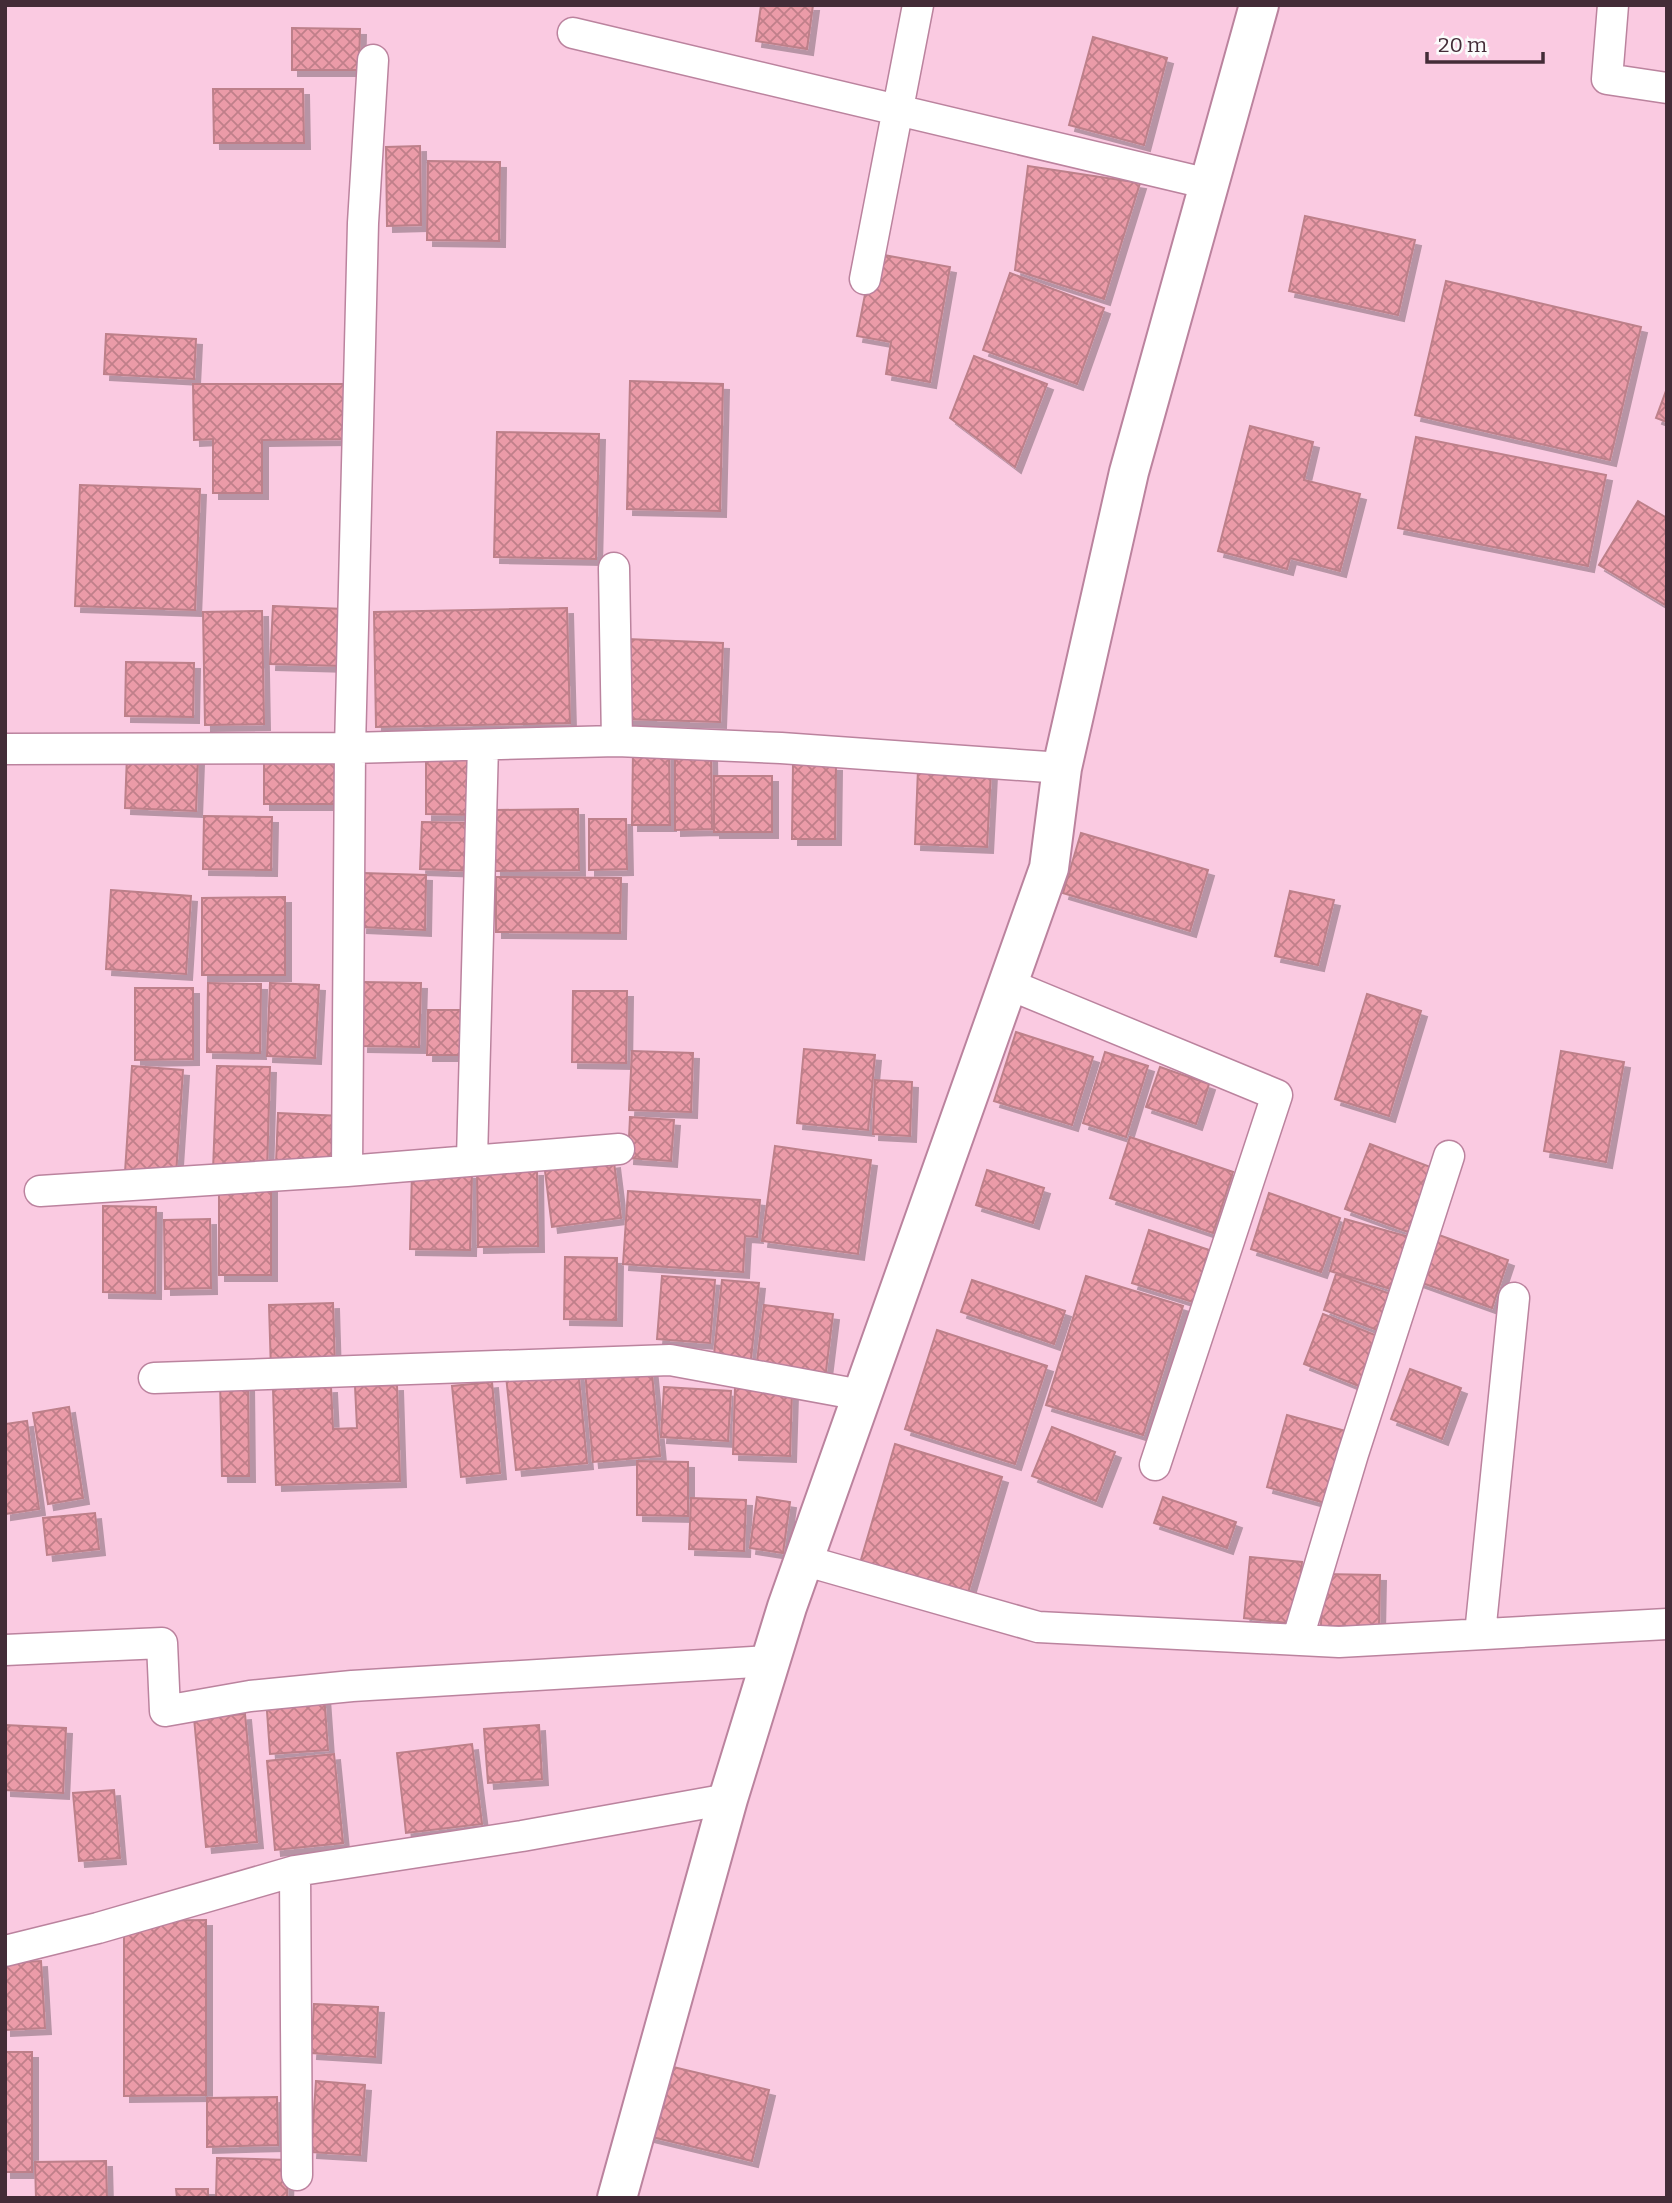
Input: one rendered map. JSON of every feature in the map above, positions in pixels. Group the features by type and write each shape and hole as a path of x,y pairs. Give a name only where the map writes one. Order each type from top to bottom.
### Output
{"main road":[{"path":"617,2198 727,1799 770,1661 861,1395 1049,868 1062,768 1129,472 1259,5"}],"street":[{"path":"866,279 918,5"},
{"path":"1613,5 1606,79 1667,88"},
{"path":"573,33 1209,184"},
{"path":"347,1171 350,748 363,223 373,60"},
{"path":"614,568 617,741"},
{"path":"5,749 350,748 617,741 781,747 1062,768"},
{"path":"472,1159 483,745"},
{"path":"1008,984 1277,1095 1155,1465"},
{"path":"40,1191 347,1171 619,1149"},
{"path":"1298,1638 1353,1454 1449,1156"},
{"path":"1480,1634 1514,1298"},
{"path":"153,1378 670,1360 861,1395"},
{"path":"803,1560 1038,1627 1339,1642 1667,1624"},
{"path":"5,1650 162,1643 165,1711 250,1696 352,1685 770,1661"},
{"path":"5,1951 295,1871 522,1836 727,1799"},
{"path":"295,1871 297,2175"}],"building":[{"path":"761,5 813,5 807,49 756,41"},
{"path":"292,28 360,29 359,70 292,70"},
{"path":"1093,37 1167,58 1144,145 1069,125"},
{"path":"213,89 303,89 304,143 214,143"},
{"path":"420,146 421,225 387,226 386,147"},
{"path":"428,161 500,162 499,241 427,240"},
{"path":"1028,166 1140,183 1104,299 1015,270"},
{"path":"1305,216 1415,240 1398,315 1289,291"},
{"path":"873,253 950,267 930,382 886,374 891,342 857,336"},
{"path":"1010,273 1104,308 1077,384 983,350"},
{"path":"1446,281 1641,327 1610,460 1415,415"},
{"path":"106,334 196,339 194,379 104,374"},
{"path":"974,356 1047,384 1015,467 950,418"},
{"path":"630,381 723,384 720,511 627,509"},
{"path":"193,384 344,384 344,439 262,440 262,493 213,493 213,439 194,440"},
{"path":"1667,388 1667,422 1656,418"},
{"path":"1250,426 1313,442 1304,480 1360,494 1340,571 1290,558 1287,569 1218,551"},
{"path":"497,432 599,434 596,559 494,557"},
{"path":"1416,437 1606,475 1588,566 1398,528"},
{"path":"80,485 200,489 195,610 75,606"},
{"path":"1638,501 1667,518 1667,606 1599,565"},
{"path":"273,606 344,609 343,666 270,664"},
{"path":"567,608 570,723 376,727 374,612"},
{"path":"262,611 264,724 205,725 203,612"},
{"path":"627,639 723,643 720,722 625,719"},
{"path":"126,662 194,663 193,717 125,716"},
{"path":"633,750 669,750 670,825 632,825"},
{"path":"675,751 711,751 712,829 675,830"},
{"path":"426,752 478,752 477,815 426,814"},
{"path":"127,755 198,758 196,811 125,808"},
{"path":"264,758 340,759 340,804 264,804"},
{"path":"793,764 836,765 835,839 792,839"},
{"path":"918,769 991,771 987,847 915,844"},
{"path":"714,776 772,776 772,832 714,832"},
{"path":"578,809 579,870 495,871 494,810"},
{"path":"204,816 272,817 271,870 203,869"},
{"path":"589,819 626,819 627,869 589,870"},
{"path":"422,822 478,823 477,871 420,869"},
{"path":"1081,833 1208,870 1190,931 1063,893"},
{"path":"363,873 426,875 425,930 361,927"},
{"path":"496,877 621,878 620,933 496,932"},
{"path":"111,890 191,896 186,974 106,969"},
{"path":"1290,891 1334,900 1318,965 1275,956"},
{"path":"285,897 285,975 202,975 202,898"},
{"path":"363,982 421,983 419,1047 362,1046"},
{"path":"208,983 261,984 260,1053 207,1052"},
{"path":"270,983 319,985 315,1058 267,1056"},
{"path":"135,988 193,988 193,1059 135,1060"},
{"path":"573,991 627,991 626,1063 572,1062"},
{"path":"1367,994 1421,1011 1389,1116 1335,1099"},
{"path":"428,1010 468,1010 468,1055 427,1055"},
{"path":"1016,1032 1093,1057 1072,1125 994,1101"},
{"path":"804,1049 875,1055 868,1130 797,1123"},
{"path":"632,1051 693,1053 691,1112 629,1110"},
{"path":"1561,1051 1624,1062 1606,1162 1544,1151"},
{"path":"1105,1052 1148,1066 1126,1137 1083,1123"},
{"path":"132,1066 183,1070 176,1175 125,1172"},
{"path":"217,1066 270,1067 267,1172 213,1170"},
{"path":"1160,1067 1209,1084 1196,1124 1146,1107"},
{"path":"875,1080 912,1082 910,1136 873,1134"},
{"path":"278,1113 341,1116 338,1166 276,1163"},
{"path":"630,1117 674,1120 671,1161 628,1158"},
{"path":"1130,1137 1233,1172 1213,1233 1110,1198"},
{"path":"1370,1144 1433,1168 1408,1232 1345,1209"},
{"path":"775,1146 871,1160 858,1254 762,1241"},
{"path":"614,1162 621,1218 552,1227 545,1171"},
{"path":"537,1170 538,1246 478,1247 477,1171"},
{"path":"987,1170 1044,1188 1033,1223 976,1205"},
{"path":"412,1172 472,1173 470,1250 410,1249"},
{"path":"219,1183 271,1183 271,1275 219,1275"},
{"path":"628,1191 760,1200 757,1237 745,1236 743,1272 623,1264"},
{"path":"1269,1193 1340,1218 1321,1272 1251,1249"},
{"path":"103,1206 156,1207 155,1293 103,1292"},
{"path":"210,1219 211,1288 165,1289 164,1220"},
{"path":"1345,1219 1409,1237 1394,1290 1330,1271"},
{"path":"1149,1230 1209,1250 1193,1302 1132,1283"},
{"path":"1428,1231 1508,1260 1492,1308 1411,1279"},
{"path":"565,1257 617,1258 616,1320 564,1319"},
{"path":"1336,1274 1393,1295 1380,1331 1324,1310"},
{"path":"662,1276 715,1280 710,1343 657,1339"},
{"path":"1086,1276 1183,1306 1143,1435 1046,1405"},
{"path":"722,1280 759,1283 750,1368 713,1364"},
{"path":"972,1280 1065,1311 1054,1344 961,1312"},
{"path":"333,1303 335,1370 271,1371 269,1305"},
{"path":"764,1305 833,1314 825,1379 756,1370"},
{"path":"1323,1314 1380,1337 1361,1387 1304,1364"},
{"path":"937,1330 1047,1366 1015,1464 905,1429"},
{"path":"651,1364 660,1456 593,1462 585,1370"},
{"path":"578,1369 587,1463 516,1470 506,1376"},
{"path":"1410,1369 1461,1388 1442,1439 1391,1419"},
{"path":"220,1379 248,1379 249,1476 222,1476"},
{"path":"492,1382 500,1473 461,1477 452,1386"},
{"path":"397,1385 400,1481 276,1485 273,1389 331,1387 333,1429 357,1428 355,1386"},
{"path":"664,1387 731,1391 728,1441 661,1437"},
{"path":"735,1388 792,1390 790,1456 733,1454"},
{"path":"69,1407 83,1498 48,1504 33,1413"},
{"path":"1287,1415 1349,1432 1329,1504 1267,1487"},
{"path":"27,1421 39,1509 5,1514 5,1424"},
{"path":"1052,1427 1115,1452 1096,1501 1032,1476"},
{"path":"895,1444 1002,1477 967,1596 860,1563"},
{"path":"637,1461 688,1462 688,1516 637,1515"},
{"path":"757,1497 790,1502 783,1553 750,1548"},
{"path":"1163,1497 1236,1522 1227,1548 1154,1523"},
{"path":"691,1498 746,1500 744,1551 689,1549"},
{"path":"95,1513 99,1549 47,1555 43,1518"},
{"path":"1250,1557 1302,1562 1296,1624 1244,1618"},
{"path":"1322,1574 1380,1575 1379,1626 1321,1626"},
{"path":"324,1694 328,1750 270,1754 266,1697"},
{"path":"245,1714 257,1842 206,1847 194,1718"},
{"path":"5,1725 66,1728 63,1793 5,1790"},
{"path":"539,1725 542,1779 488,1783 484,1729"},
{"path":"472,1744 482,1824 406,1833 397,1753"},
{"path":"334,1754 343,1843 275,1850 267,1761"},
{"path":"114,1790 120,1858 79,1861 73,1793"},
{"path":"206,1920 206,2095 124,2096 124,1921"},
{"path":"41,1961 45,2028 5,2030 5,1963"},
{"path":"314,2004 378,2007 375,2057 311,2053"},
{"path":"5,2052 32,2052 32,2172 5,2172"},
{"path":"665,2065 769,2090 752,2161 648,2136"},
{"path":"316,2081 365,2085 360,2155 311,2152"},
{"path":"277,2097 278,2145 207,2147 207,2098"},
{"path":"217,2158 288,2160 287,2198 216,2198"},
{"path":"106,2161 107,2198 36,2198 35,2162"},
{"path":"176,2189 208,2189 208,2198 177,2198"}]}
